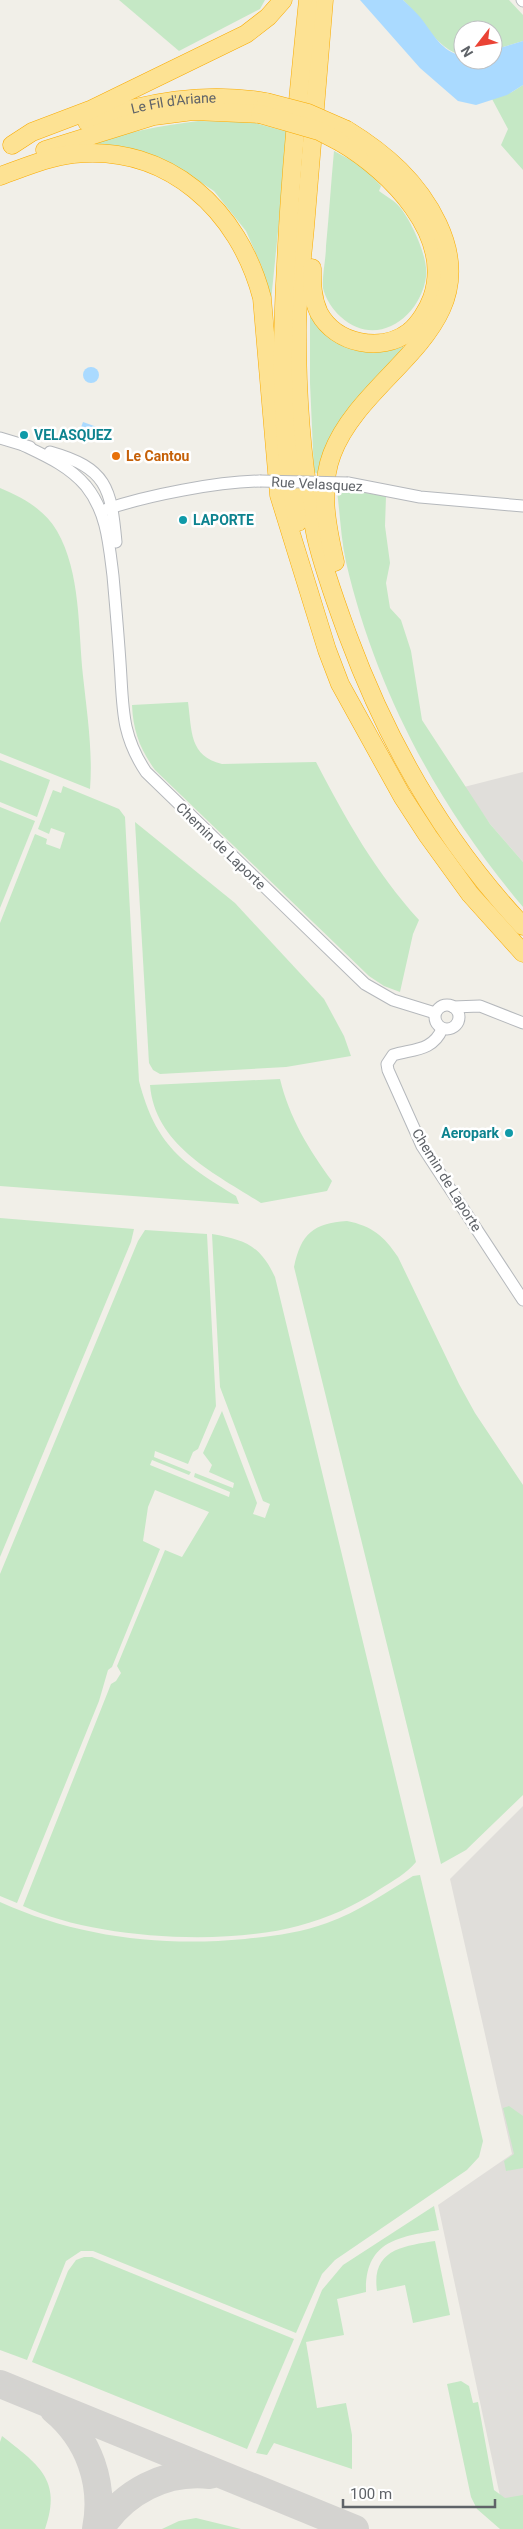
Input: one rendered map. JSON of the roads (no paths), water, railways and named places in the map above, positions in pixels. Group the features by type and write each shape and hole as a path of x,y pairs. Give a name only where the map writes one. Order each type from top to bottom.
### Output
{"highway":[{"path":"6,147 32,132 90,110 246,34 268,17 283,0"},
{"path":"306,585 301,538 287,461 283,399 282,327 290,180 308,0"},
{"path":"324,0 297,328 302,450 316,538 329,586 384,724 428,802 467,859 523,926"},
{"name":"Le Fil d'Ariane","path":"6,147 96,119 175,99 238,97 319,131 344,136"},
{"name":"Le Fil d'Ariane","path":"0,166 94,133 154,116 193,111 263,108"},
{"path":"311,151 317,177 311,288 315,302 327,324 339,334 363,343 387,341 409,332 430,306 437,284 436,260 429,236 414,210 398,190 344,136"},
{"path":"344,136 390,160 420,192 442,233 449,255 451,281 446,300 427,335 359,409 340,437 326,474 325,496 330,540 350,641"},
{"path":"0,176 72,154 120,155 154,165 176,176 215,206 232,227 246,250 256,274 262,298 279,495 306,585 340,684 402,796 450,868 523,954"}],"street":[{"path":"0,438 62,456 89,468 108,490 113,508"},
{"path":"23,445 59,462 72,472 86,486 101,512"},
{"name":"Rue Velasquez","path":"101,512 227,483 260,481 348,484 420,497 523,506"},
{"name":"Chemin de Laporte","path":"113,508 119,575 117,606"},
{"name":"Chemin de Laporte","path":"101,512 107,531 117,606 124,725 130,745 146,772 365,984 393,1000 435,1013"},
{"path":"442,1029 436,1023 435,1013 444,1005 453,1007 480,1006 523,1023"},
{"path":"453,1007 458,1013 459,1020"},
{"name":"Chemin de Laporte","path":"492,1011 471,1012 459,1020 454,1027 442,1029 438,1038 427,1047 392,1055 387,1064 422,1146 523,1300"}],"water":[{"path":"360,0 403,0 443,46 453,53 453,70 503,70 503,47 523,41 523,85 507,95 476,105 458,101 420,68"},
{"path":"91,367 97,369 99,375 97,381 91,383 85,381 83,375 85,369"},
{"path":"83,422 97,427 98,432 95,434 80,430"}],"place":[{"name":"VELASQUEZ","path":"24,435"},
{"name":"Le Cantou","path":"116,456"},
{"name":"LAPORTE","path":"183,520"},
{"name":"Aeropark","path":"509,1133"}]}
